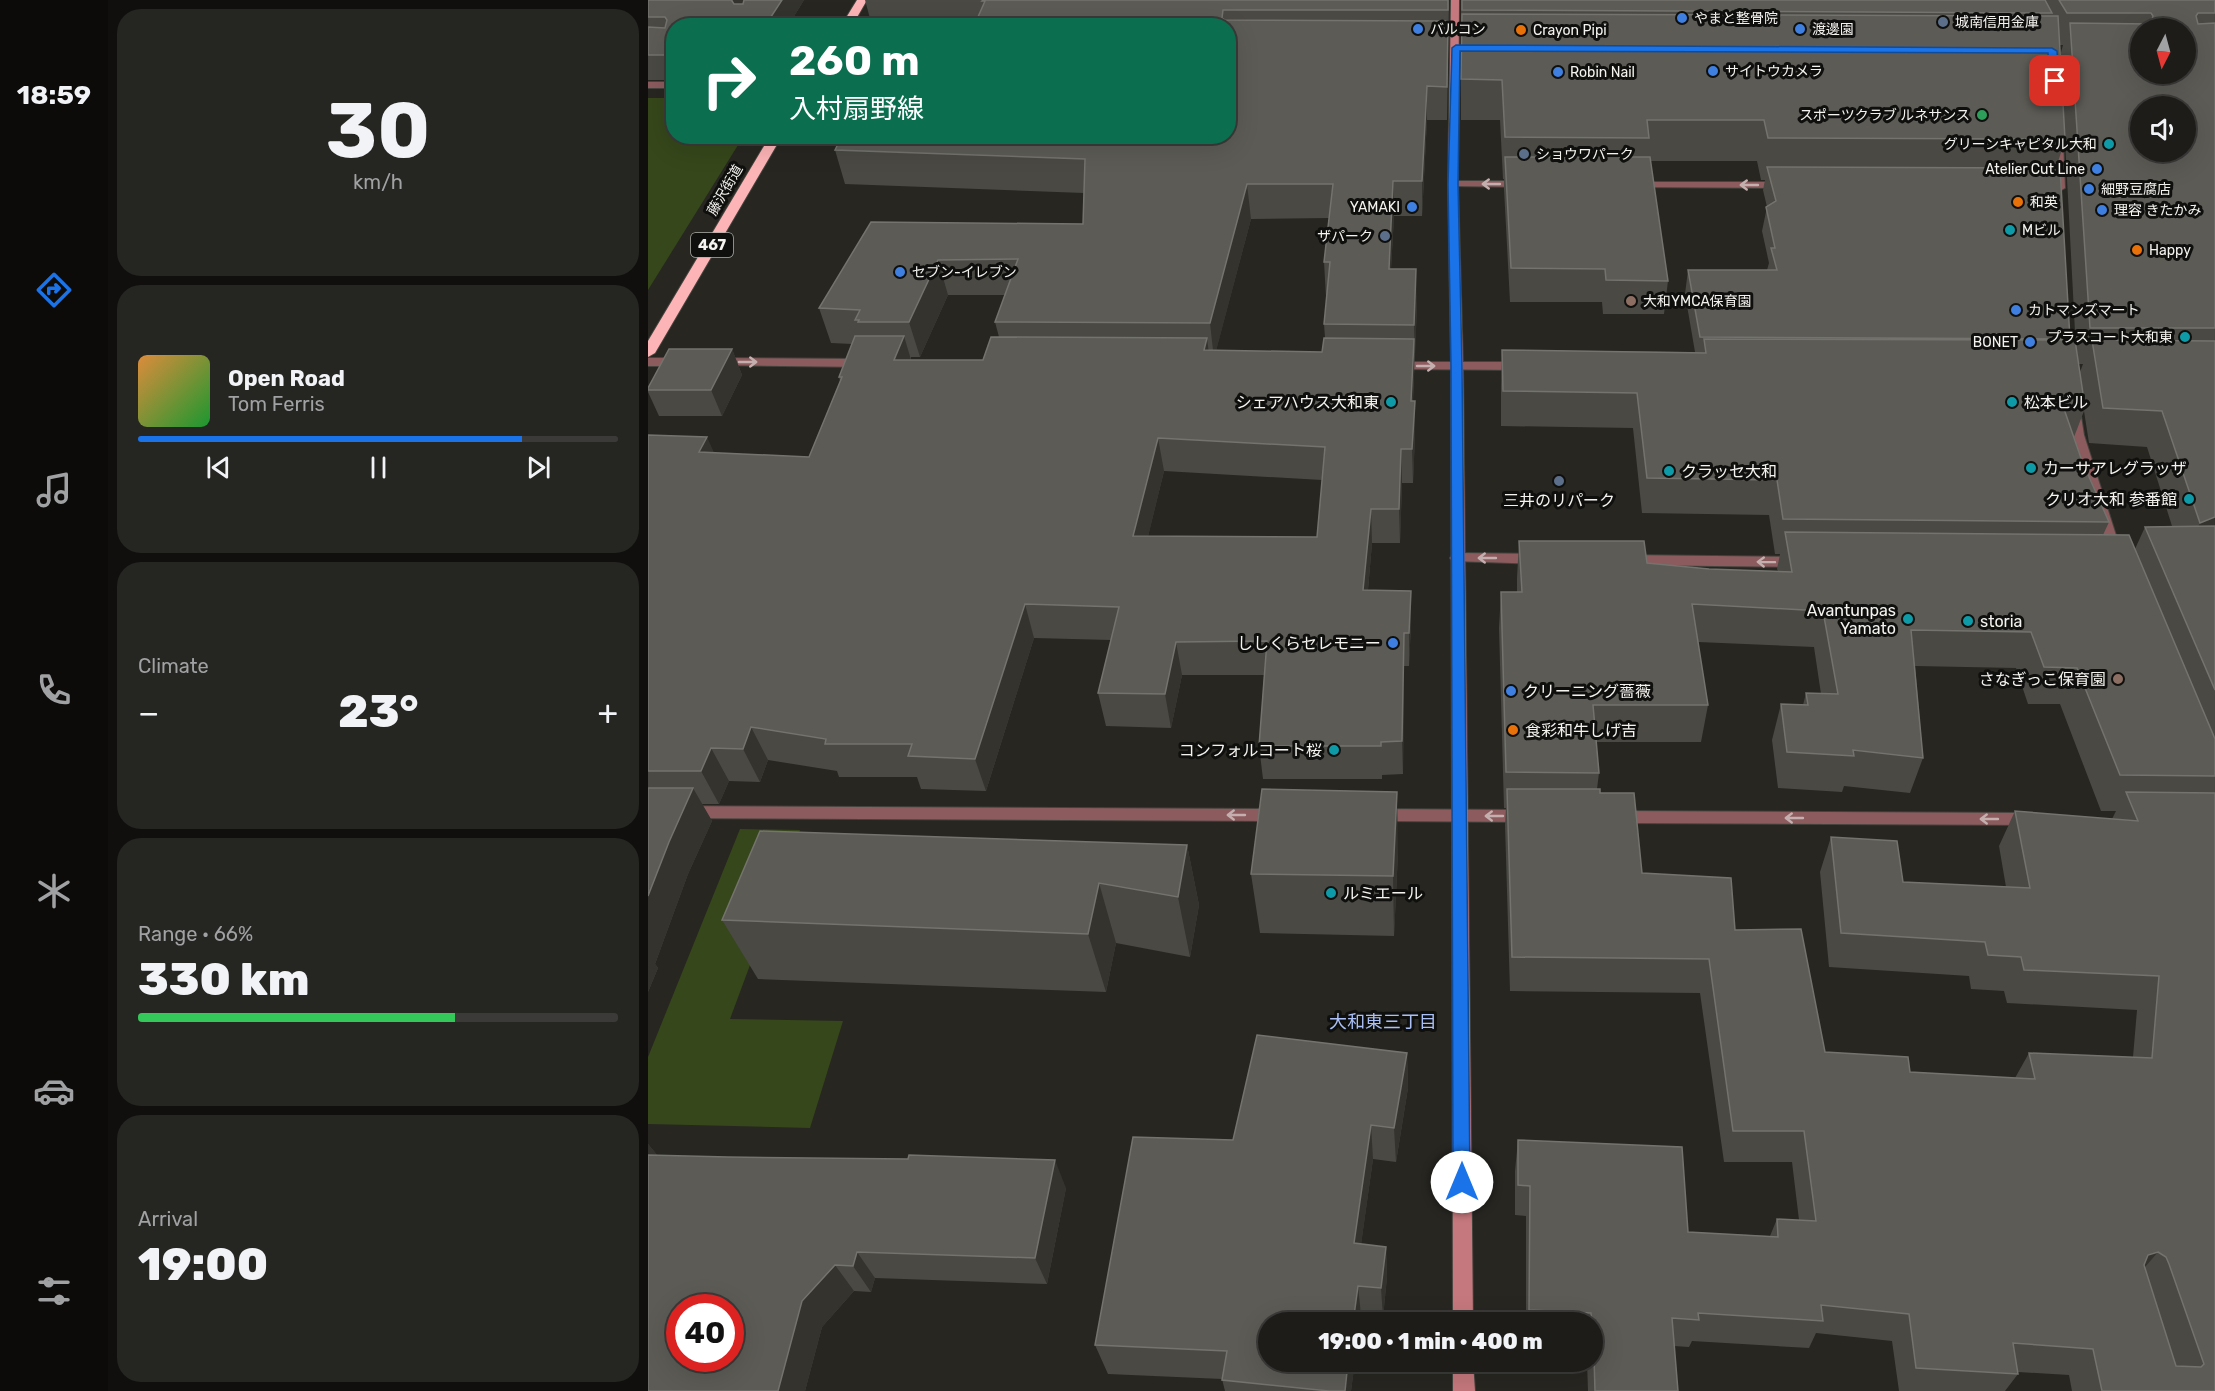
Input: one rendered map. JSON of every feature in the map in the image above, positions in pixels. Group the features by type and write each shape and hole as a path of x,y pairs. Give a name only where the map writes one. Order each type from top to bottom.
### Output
{"highway":[{"path":"851,18 862,0"},
{"name":"藤沢街道","path":"648,353 653,336 771,144"}],"street":[{"path":"1455,0 1453,184 1457,366 1463,1312"},
{"path":"648,85 666,85"},
{"path":"2056,190 2057,129"},
{"path":"1453,184 1534,184"},
{"path":"1616,185 1793,185"},
{"path":"648,362 878,363"},
{"path":"1386,366 1533,366"},
{"path":"2073,402 2078,435 2119,565 2107,565"},
{"path":"1457,558 1548,559"},
{"path":"1607,560 1809,562"},
{"path":"648,812 1295,815"},
{"path":"1366,815 1541,817"},
{"path":"1600,817 2049,819"},
{"path":"1463,1372 1464,1391"}],"green space":[{"path":"648,98 666,98 666,144 739,144 648,290"},
{"path":"740,829 800,830 730,1019 843,1021 810,1128 648,1124 648,1057"}],"building":[{"path":"648,0 732,0 734,4 743,4 744,0 782,0 770,18 648,17"},
{"path":"1448,0 1448,10 1223,10 1222,18 978,18 985,1 982,1"},
{"path":"1462,0 2045,0 2052,13 1462,10"},
{"path":"2059,0 2215,0 2215,13 2198,13 2196,16 2198,24 2215,23 2215,328 2090,328 2070,23 2130,24 2130,84 2196,84 2196,18 2152,18 2151,13 2067,13"},
{"path":"1462,14 2058,16 2065,139 1768,138 1764,120 1647,120 1649,138 1505,137 1502,80 1461,79"},
{"path":"1236,20 1448,21 1447,87 1427,86 1422,181 1393,181 1389,269 1416,269 1414,325 1324,324 1330,262 1324,262 1333,184 1247,184 1210,323 995,322 1018,259 938,260 909,322 858,322 859,320 855,320 860,310 819,308 871,222 1083,224 1085,159 835,150 838,144 1236,144"},
{"path":"666,24 666,55 648,55 648,27 665,28"},
{"path":"1505,157 1650,157 1668,281 1606,280 1605,269 1511,268"},
{"path":"1767,167 2060,168 2070,339 1700,337 1688,270 1777,270 1771,248 1775,248 1766,207 1776,201"},
{"path":"855,336 904,336 894,360 983,360 991,337 1207,338 1204,350 1322,352 1324,338 1414,339 1411,401 1415,401 1412,449 1401,449 1399,509 1371,509 1363,590 1411,591 1409,633 1404,633 1402,741 1381,742 1381,746 1259,746 1267,641 1176,642 1165,694 1098,693 1119,607 1025,604 975,759 908,756 912,744 825,744 826,739 751,727 743,749 711,748 701,771 648,771 648,435 707,437 699,452 809,457 842,377 839,377","holes":["1158,438 1325,447 1317,537 1133,536"]},
{"path":"1704,339 2075,340 2085,407 2063,406 2082,461 2109,522 1783,519 1777,480 1647,478 1637,393 1503,391 1502,350 1706,353"},
{"path":"2092,340 2215,341 2215,517 2200,523 2162,411 2103,408"},
{"path":"669,349 732,349 711,390 648,390"},
{"path":"2215,526 2215,690 2145,527"},
{"path":"1785,532 2129,535 2215,739 2215,776 2120,775 2077,668 2044,667 2031,632 1911,630 1923,758 1853,750 1854,756 1787,752 1781,704 1808,705 1806,693 1838,694 1823,611 1692,604 1708,705 1593,705 1599,773 1506,772 1501,592 1522,592 1519,541 1644,541 1647,563 1709,569 1792,572"},
{"path":"648,788 693,788 648,896"},
{"path":"1262,789 1397,792 1393,876 1251,874"},
{"path":"1507,789 1600,789 1600,793 1634,793 1642,873 1731,878 1735,930 1801,929 1825,1052 1908,1057 1910,1072 2035,1079 2029,1053 2152,1058 2159,976 2024,970 2021,957 1988,955 1985,942 1841,933 1831,837 1897,841 1903,882 2030,888 2015,811 2138,821 2126,792 2215,793 2215,1391 2102,1391 2093,1349 2013,1343 2018,1374 1916,1368 1909,1314 1821,1305 1823,1321 1698,1313 1699,1320 1672,1318 1678,1391 1595,1391 1594,1372 1603,1372 1603,1312 1529,1310 1530,1186 1518,1185 1518,1140 1682,1147 1688,1232 1778,1237 1777,1219 1816,1221 1804,1131 1733,1131 1709,959 1512,957","holes":["2158,1252 2166,1257 2204,1364 2201,1367 2176,1366 2144,1265 2148,1255"]},
{"path":"760,831 1187,845 1178,897 1099,883 1088,934 722,920"},
{"path":"1257,1035 1407,1053 1394,1128 1371,1125 1354,1243 1386,1247 1381,1288 1358,1286 1354,1312 1258,1312 1258,1372 1347,1372 1345,1391 1222,1380 1227,1351 1095,1345 1133,1137 1233,1140"},
{"path":"648,1155 908,1159 909,1155 1055,1160 1035,1258 857,1252 853,1266 835,1265 802,1301 778,1391 648,1391"}],"place":[{"name":"やまと整骨院","path":"1682,18"},
{"name":"城南信用金庫","path":"1943,22"},
{"name":"バルコン","path":"1418,29"},
{"name":"渡邊園","path":"1800,29"},
{"name":"Crayon Pipi","path":"1521,30"},
{"name":"サイトウカメラ","path":"1713,71"},
{"name":"Robin Nail","path":"1558,72"},
{"name":"スポーツクラブ ルネサンス","path":"1982,115"},
{"name":"グリーンキャピタル大和","path":"2109,144"},
{"name":"ショウワパーク","path":"1524,154"},
{"name":"Atelier Cut Line","path":"2097,169"},
{"name":"細野豆腐店","path":"2089,189"},
{"name":"和英","path":"2018,202"},
{"name":"YAMAKI","path":"1412,207"},
{"name":"理容 きたかみ","path":"2102,210"},
{"name":"Mビル","path":"2010,230"},
{"name":"ザパーク","path":"1385,236"},
{"name":"Happy","path":"2137,250"},
{"name":"セブン-イレブン","path":"900,272"},
{"name":"大和YMCA保育園","path":"1631,301"},
{"name":"カトマンズマート","path":"2016,310"},
{"name":"プラスコート大和東","path":"2185,337"},
{"name":"BONET","path":"2030,342"},
{"name":"シェアハウス大和東","path":"1391,402"},
{"name":"松本ビル","path":"2012,402"},
{"name":"カーサアレグラッザ","path":"2031,468"},
{"name":"クラッセ大和","path":"1669,471"},
{"name":"三井のリパーク","path":"1559,481"},
{"name":"クリオ大和 参番館","path":"2189,499"},
{"name":"Avantunpas Yamato","path":"1908,619"},
{"name":"storia","path":"1968,621"},
{"name":"ししくらセレモニー","path":"1393,643"},
{"name":"さなぎっこ保育園","path":"2118,679"},
{"name":"クリーニング薔薇","path":"1511,691"},
{"name":"食彩和牛しげ吉","path":"1513,730"},
{"name":"コンフォルコート桜","path":"1334,750"},
{"name":"ルミエール","path":"1331,893"}],"district":[{"name":"大和東三丁目","path":"1383,1022"}],"route":[{"path":"1462,1182 1457,366 1453,184 1456,48 2052,51 2055,81"}]}
